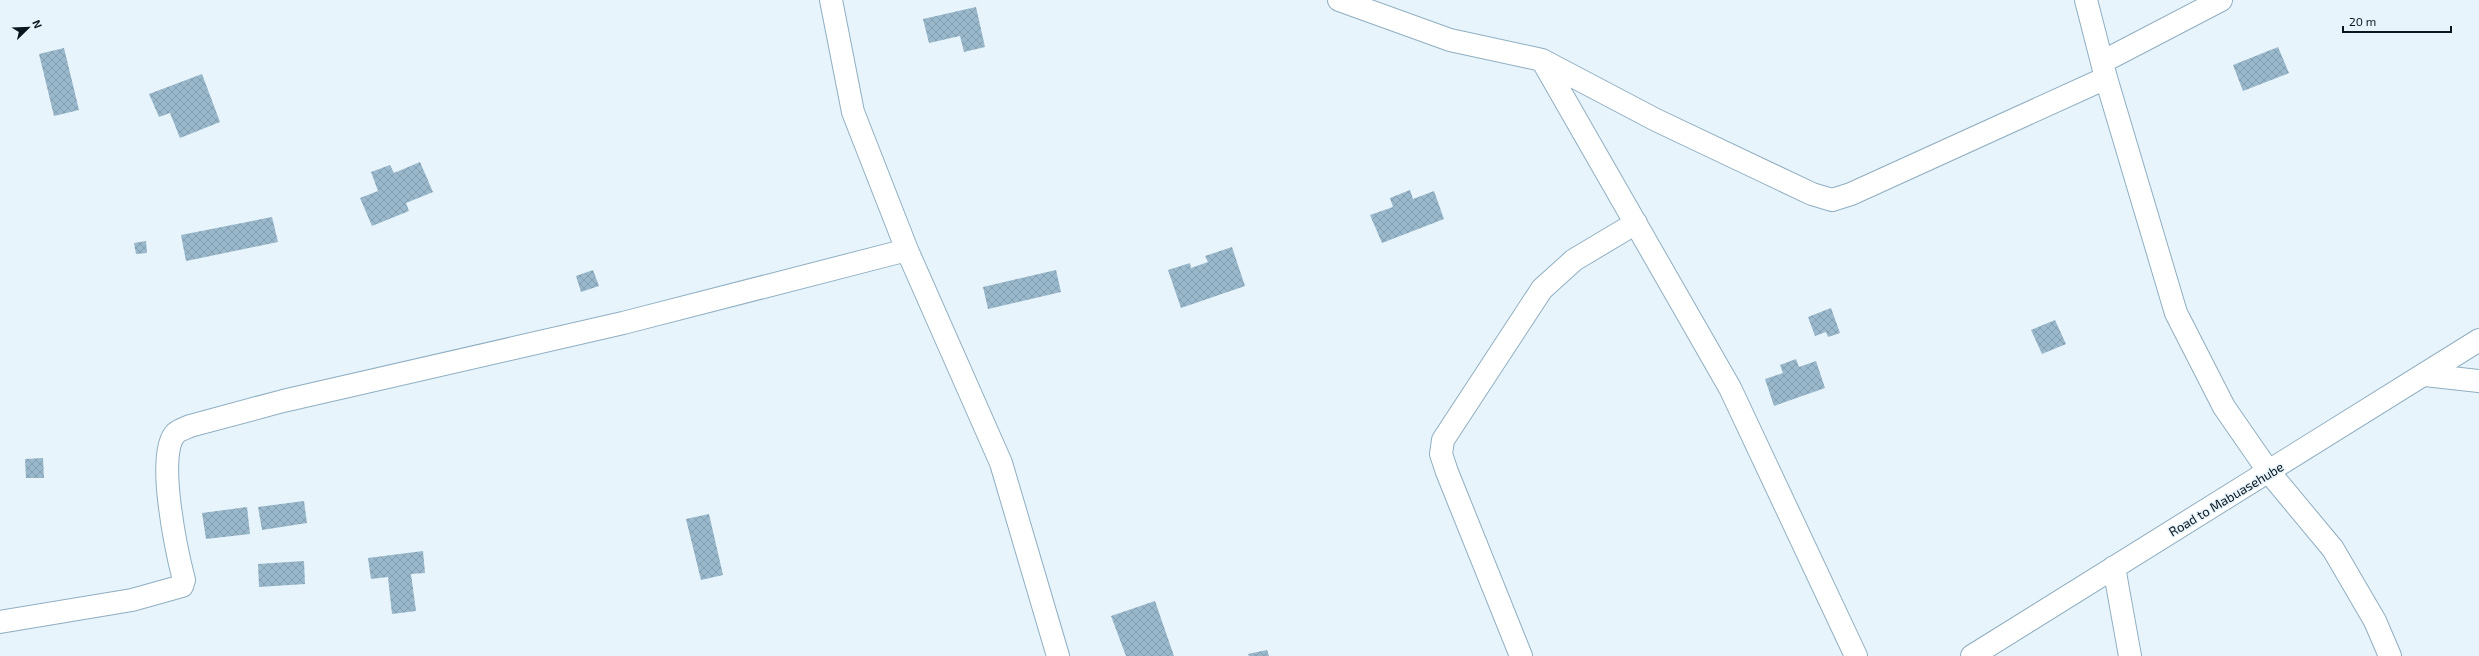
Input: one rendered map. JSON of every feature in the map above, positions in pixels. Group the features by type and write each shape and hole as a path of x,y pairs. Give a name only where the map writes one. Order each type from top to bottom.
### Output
{"street":[{"path":"831,0 853,112 907,250 1001,463 1058,656"},
{"path":"1339,0 1450,40 1542,60 1656,120 1812,194 1832,200 1851,194 2104,70 2221,0"},
{"path":"2086,0 2104,70 2176,313 2224,407 2269,472 2333,550 2375,621 2390,656"},
{"path":"1542,60 1730,388 1856,656"},
{"path":"1521,656 1447,472 1441,454 1443,440 1542,289 1574,260 1636,224"},
{"path":"0,622 132,600 182,586 184,580 166,473 168,447 176,433 190,426 283,401 623,323 907,250"},
{"name":"Road to Mabuasehube","path":"1972,656 2479,340"},
{"path":"2425,375 2479,381"},
{"path":"2114,567 2130,656"}],"building":[{"path":"976,7 985,47 964,52 960,36 929,43 923,19"},
{"path":"2278,47 2289,73 2243,91 2233,65"},
{"path":"64,48 79,110 54,116 39,54"},
{"path":"202,74 220,122 180,138 170,113 159,117 149,94"},
{"path":"420,162 433,192 406,203 409,211 372,226 360,198 378,191 371,172 390,165 394,173"},
{"path":"1410,190 1413,199 1434,191 1444,219 1382,243 1370,215 1393,207 1390,198"},
{"path":"272,217 278,242 186,261 181,235"},
{"path":"146,241 147,253 136,254 134,243"},
{"path":"1232,247 1245,286 1181,308 1168,270 1190,263 1191,268 1208,262 1205,256"},
{"path":"593,270 599,286 581,292 576,276"},
{"path":"1056,270 1061,292 988,309 983,287"},
{"path":"1831,308 1840,333 1828,337 1826,332 1815,336 1808,317"},
{"path":"2055,320 2066,344 2042,354 2031,330"},
{"path":"1796,359 1799,367 1816,361 1825,388 1774,406 1765,379 1783,373 1780,365"},
{"path":"43,458 44,478 26,478 25,459"},
{"path":"304,501 307,523 262,530 258,507"},
{"path":"247,507 250,534 206,539 202,513"},
{"path":"709,514 723,575 701,580 686,519"},
{"path":"423,551 425,573 411,574 416,611 392,614 388,577 371,579 368,558"},
{"path":"304,561 305,584 259,587 258,564"},
{"path":"1155,601 1174,656 1126,656 1111,616"},
{"path":"1267,650 1269,656 1249,656 1248,654"}]}
